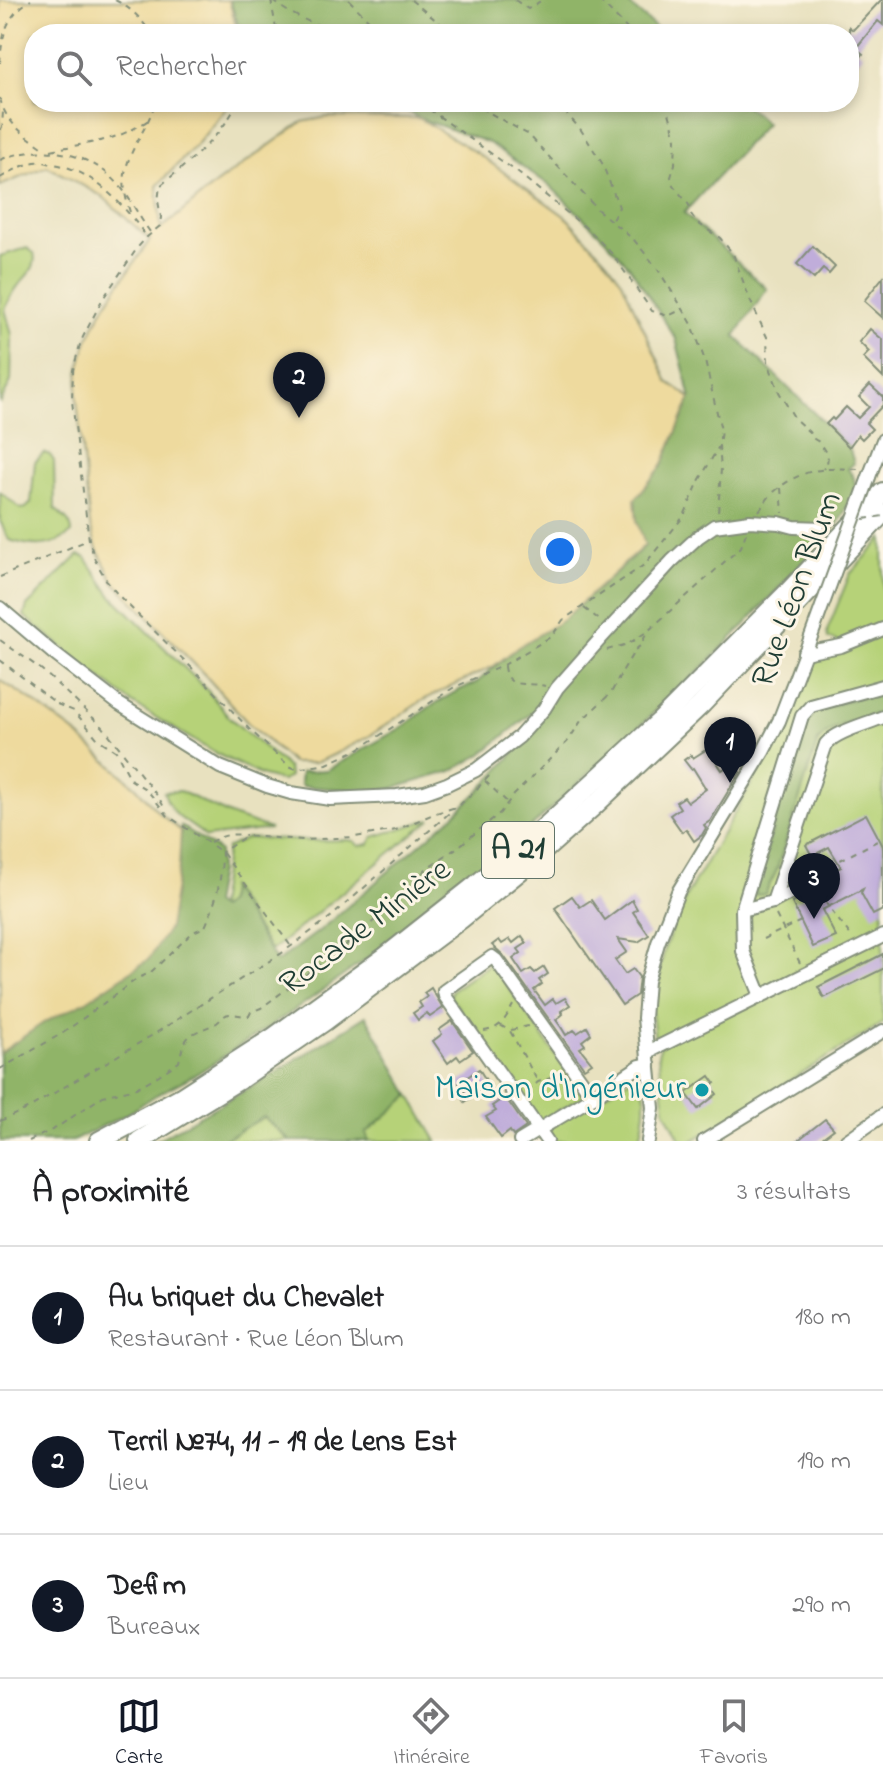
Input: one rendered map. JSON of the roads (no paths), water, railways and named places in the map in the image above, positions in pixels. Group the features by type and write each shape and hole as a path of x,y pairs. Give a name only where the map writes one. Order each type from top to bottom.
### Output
{"highway":[{"name":"Rocade Minière","path":"99,1141 181,1097 274,1037 385,957 476,885 535,836 659,722 883,492"},
{"name":"Rocade Minière","path":"139,1141 242,1078 325,1021 461,919 532,861 701,705 883,513"}],"street":[{"name":"Rue Léon Blum","path":"648,1141 653,1108 644,1018 647,981 658,943 678,892 779,721 883,440"},
{"path":"0,608 119,704 232,772 267,786 330,799 397,796 425,792 476,770 519,737 609,629 672,561 714,526 750,521 824,528"},
{"path":"806,649 841,646 883,629"},
{"path":"761,996 743,951 742,910 802,716 811,706 883,686"},
{"path":"773,902 826,744 830,738 883,717"},
{"path":"742,910 773,902 814,880"},
{"path":"520,1141 543,1136 648,1058 761,996 883,936"},
{"path":"543,1136 444,991 492,957 593,1097"},
{"path":"704,1141 883,1031"},
{"path":"846,1141 883,1115"}],"place":[{"name":"Terril №74, 11 - 19 de Lens Est","path":"299,418"},
{"name":"Au briquet du Chevalet","path":"730,783"},
{"name":"Defim","path":"814,919"},
{"name":"Maison d'Ingénieur","path":"702,1090"}]}
